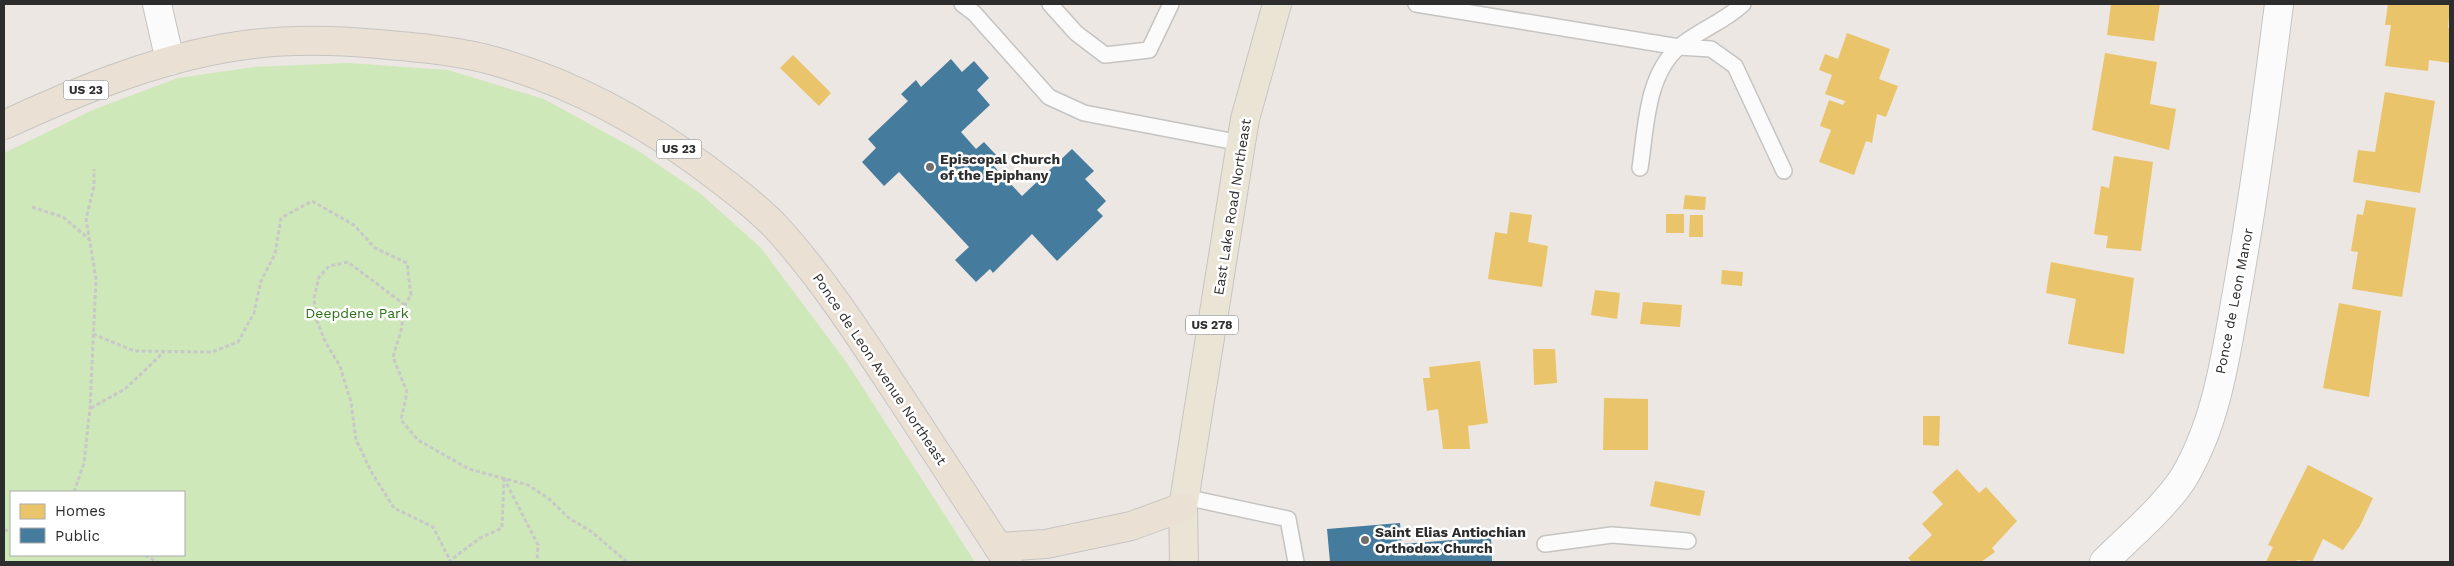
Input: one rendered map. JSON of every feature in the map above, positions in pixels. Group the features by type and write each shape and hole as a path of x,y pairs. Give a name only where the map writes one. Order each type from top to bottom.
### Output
{"highway":[{"name":"Ponce de Leon Avenue Northeast","path":"4,125 94,86 170,61 251,44 293,41 334,40 430,48 481,58 529,72 613,108 665,138 745,198 775,226 812,269 846,314 1003,554"},
{"path":"1003,554 1132,526 1184,502"}],"main road":[{"name":"East Lake Road Northeast","path":"1184,562 1184,502 1245,119 1277,4"}],"street":[{"path":"157,4 170,61"},
{"name":"Ponce de Leon Manor","path":"2104,562 2153,513 2184,478 2203,440 2225,361 2251,211 2279,4"}],"lane":[{"path":"962,4 974,14 1049,97 1084,113 1241,143"},
{"path":"1050,4 1076,33 1105,55 1150,50 1171,4"},
{"path":"1416,4 1679,47 1712,49 1735,66 1784,171"},
{"path":"1640,168 1652,94 1661,70 1679,47 1723,20 1742,4"},
{"path":"1184,502 1288,519 1296,562"},
{"path":"1545,544 1612,536 1688,541"}],"path":[{"path":"74,491 84,463 90,408 96,279 86,219 94,186 94,169"},
{"path":"93,334 134,351 212,352 238,342 254,313 261,282 275,254 281,218 312,201 354,225 375,248 407,263 411,295 405,305 401,331 393,357 407,392 402,420 418,440 468,469 504,477 528,485 548,498 569,518 592,532 627,562"},
{"path":"32,208 63,217 89,239"},
{"path":"405,305 348,262 329,266 320,277 314,298 316,319 326,344 340,366 351,402 356,440 372,473 394,508 433,527 450,562 480,538 502,528 504,477"},
{"path":"90,408 125,389 164,352"},
{"path":"504,477 538,545 537,562"}],"green space":[{"name":"Deepdene Park","path":"348,63 448,70 544,99 637,150 701,194 761,248 847,363 975,562 4,562 4,153 95,109 178,78 254,67"}],"building: Homes":[{"path":"2111,4 2160,4 2154,41 2107,35"},
{"path":"2388,4 2450,4 2448,28 2450,28 2450,63 2429,60 2428,71 2385,66 2391,25 2385,25"},
{"path":"1847,33 1890,49 1879,79 1898,86 1886,117 1877,114 1872,143 1866,141 1854,175 1819,162 1831,130 1820,126 1829,100 1843,105 1845,101 1825,94 1832,75 1819,70 1825,54 1838,59"},
{"path":"2105,53 2157,62 2150,104 2176,109 2169,150 2092,130"},
{"path":"793,55 831,93 819,106 780,68"},
{"path":"2385,92 2435,101 2420,193 2353,182 2358,150 2375,152"},
{"path":"2114,156 2153,162 2141,251 2106,248 2108,236 2094,234 2101,186 2109,188"},
{"path":"1685,195 1706,197 1705,210 1683,209"},
{"path":"2366,200 2416,208 2402,297 2352,289 2358,252 2351,251 2357,214 2363,215"},
{"path":"1510,212 1532,215 1528,242 1548,246 1542,287 1488,279 1495,232 1507,234"},
{"path":"1666,214 1684,214 1684,233 1666,233"},
{"path":"1690,215 1703,215 1703,237 1689,237"},
{"path":"2051,262 2134,278 2124,354 2068,344 2076,299 2046,293"},
{"path":"1722,270 1743,272 1742,286 1721,284"},
{"path":"1595,290 1620,293 1617,319 1591,315"},
{"path":"1643,302 1682,305 1680,327 1640,324"},
{"path":"2339,303 2381,311 2369,397 2323,388"},
{"path":"1533,349 1555,349 1557,383 1534,385"},
{"path":"1480,361 1488,423 1468,426 1470,449 1443,449 1438,409 1427,411 1423,378 1430,378 1429,367"},
{"path":"1604,398 1648,399 1648,450 1603,450"},
{"path":"1923,416 1940,416 1939,446 1923,445"},
{"path":"2308,465 2373,498 2360,526 2343,550 2323,539 2312,562 2297,560 2296,562 2266,562 2273,547 2268,545"},
{"path":"1957,469 1979,493 1986,487 2017,521 1992,548 1995,552 1981,562 1912,562 1908,558 1932,535 1922,524 1943,504 1932,492"},
{"path":"1655,481 1705,491 1700,516 1650,506"}],"building: Public":[{"name":"Episcopal Church of the Epiphany","path":"951,59 962,72 974,61 989,78 977,90 990,105 961,132 976,149 984,142 997,156 990,162 1022,196 1072,149 1094,171 1085,179 1106,201 1097,210 1103,216 1057,261 1032,234 993,273 990,269 976,282 955,260 969,247 899,172 884,186 862,162 876,148 868,139 908,101 901,94 916,80 921,87"},
{"name":"Saint Elias Antiochian Orthodox Church","path":"1400,523 1402,544 1491,537 1492,562 1330,562 1327,529"}],"place":[{"name":"Episcopal Church of the Epiphany","path":"930,167"},
{"name":"Saint Elias Antiochian Orthodox Church","path":"1365,540"}]}
